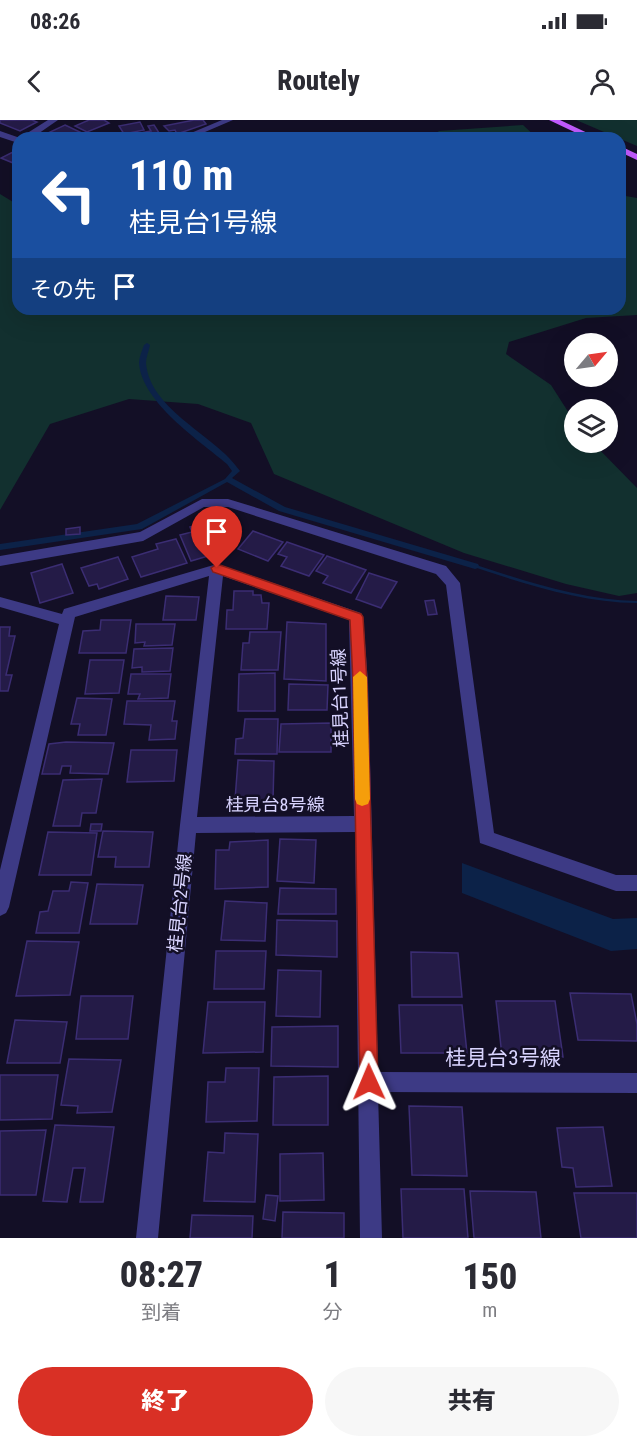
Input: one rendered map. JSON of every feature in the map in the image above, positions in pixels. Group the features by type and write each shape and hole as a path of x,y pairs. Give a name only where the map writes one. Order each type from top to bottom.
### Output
{"main road":[{"path":"553,120 580,132"}],"street":[{"path":"34,132 54,120"},
{"path":"198,132 229,120"},
{"path":"0,561 143,536 202,503 228,503 441,570 453,583 486,838 616,883 637,883"},
{"path":"0,907 69,613 217,568"},
{"name":"桂見台1号線","path":"217,568 357,617 371,1238"},
{"name":"桂見台2号線","path":"147,1238 188,825 217,568"},
{"path":"0,602 68,621"},
{"name":"桂見台8号線","path":"188,825 363,824"},
{"name":"桂見台3号線","path":"369,1082 637,1083"}],"green space":[{"path":"576,120 637,120 637,146 626,141 626,132 604,132"},
{"path":"523,125 531,132 438,132"},
{"path":"0,194 12,201 12,315 626,315 626,196 637,198 637,315 586,318 509,342 506,354 551,385 564,405 564,453 603,453 637,488 637,593 619,596 566,584 464,553 274,474 251,423 198,404 129,399 50,424 0,510"}],"water":[{"path":"467,562 551,588 594,597 637,601 637,603 592,599 548,590 462,563"},
{"path":"462,863 613,919 637,918 637,949 611,951 462,893"}],"building":[{"path":"0,120 37,122 20,131 0,123"},
{"path":"89,120 104,120 109,123 87,132 75,126"},
{"path":"194,120 203,120 206,124 183,132 169,131 164,126"},
{"path":"140,122 144,130 123,132 119,126"},
{"path":"65,125 80,132 50,132"},
{"path":"154,125 158,132 146,132 151,131 148,126"},
{"path":"12,152 12,163 1,158"},
{"path":"227,517 237,535 203,545 208,556 191,561 180,535 192,532 190,527"},
{"path":"80,527 80,534 66,535 66,529"},
{"path":"253,531 283,542 268,561 238,549"},
{"path":"176,539 187,563 141,577 132,557 158,549 156,544"},
{"path":"287,542 324,555 309,576 281,566 287,557 278,554"},
{"path":"327,556 366,570 351,593 323,583 328,576 316,571"},
{"path":"118,557 128,579 99,589 97,584 89,586 81,568"},
{"path":"62,564 73,593 40,603 31,573"},
{"path":"369,573 397,582 381,608 356,599"},
{"path":"234,591 253,591 253,595 261,595 262,603 269,603 267,629 226,629 227,610 233,610"},
{"path":"166,596 199,597 196,620 163,620"},
{"path":"434,600 437,614 428,615 425,601"},
{"path":"101,620 131,620 126,653 79,653 83,631 100,630"},
{"path":"287,622 326,624 326,681 284,679"},
{"path":"136,624 175,624 172,645 144,646 145,642 135,643"},
{"path":"0,627 10,627 9,636 15,636 6,675 12,675 8,691 0,691"},
{"path":"250,632 281,632 278,670 241,670 243,643 249,643"},
{"path":"173,648 170,671 142,672 142,667 132,668 134,649"},
{"path":"90,660 124,660 119,693 85,694"},
{"path":"275,673 275,711 238,711 239,674"},
{"path":"131,674 171,674 168,698 138,699 140,694 128,694"},
{"path":"289,684 328,685 327,710 288,710"},
{"path":"77,698 112,699 106,735 78,735 80,724 71,724"},
{"path":"127,701 175,701 172,721 177,721 175,739 149,740 151,725 124,724"},
{"path":"245,719 278,719 277,754 235,754 236,739 243,738"},
{"path":"331,723 331,752 279,752 281,724"},
{"path":"114,743 108,774 70,773 71,766 62,766 60,774 42,774 49,744"},
{"path":"131,750 177,750 174,781 127,782"},
{"path":"238,760 274,761 273,801 235,800"},
{"path":"102,779 96,813 82,813 80,826 53,826 63,780"},
{"path":"91,824 102,824 101,831 90,831"},
{"path":"103,831 153,832 149,867 115,867 116,857 98,857"},
{"path":"48,832 97,833 91,875 39,875"},
{"path":"280,839 316,840 314,883 277,881"},
{"path":"268,840 268,887 215,889 216,850 229,850 230,842"},
{"path":"71,882 88,883 79,933 36,933 40,912 48,911 53,891 69,891"},
{"path":"97,884 143,885 137,924 90,924"},
{"path":"280,888 336,889 336,914 278,914"},
{"path":"225,901 267,903 265,941 221,940"},
{"path":"277,920 337,921 337,957 276,955"},
{"path":"27,941 79,942 70,995 16,996"},
{"path":"216,951 266,951 264,989 214,989"},
{"path":"411,952 458,953 462,997 412,997"},
{"path":"278,970 321,971 320,1017 276,1016"},
{"path":"570,993 631,994 637,1024 637,1041 578,1040"},
{"path":"81,996 133,996 128,1039 76,1039"},
{"path":"496,1001 555,1001 563,1057 502,1056"},
{"path":"208,1002 265,1002 263,1052 203,1053"},
{"path":"399,1005 462,1005 467,1053 401,1053"},
{"path":"15,1020 67,1022 60,1063 7,1063"},
{"path":"338,1026 338,1067 271,1066 272,1027"},
{"path":"69,1059 121,1060 112,1112 77,1113 78,1106 61,1105"},
{"path":"226,1068 259,1068 257,1121 206,1122 208,1082 225,1082"},
{"path":"0,1075 58,1075 52,1119 0,1120"},
{"path":"328,1076 328,1125 273,1125 274,1077"},
{"path":"409,1106 462,1107 467,1176 412,1175"},
{"path":"55,1125 114,1127 103,1202 80,1202 85,1168 73,1168 67,1202 43,1201"},
{"path":"603,1127 612,1186 576,1187 573,1168 562,1167 557,1128"},
{"path":"46,1130 36,1195 0,1195 0,1131"},
{"path":"225,1133 258,1134 255,1202 204,1201 208,1152 224,1153"},
{"path":"323,1153 324,1200 280,1201 280,1154"},
{"path":"401,1189 464,1189 468,1238 403,1238"},
{"path":"470,1191 536,1192 541,1238 474,1238"},
{"path":"574,1193 637,1193 637,1238 581,1238"},
{"path":"266,1195 278,1196 275,1221 263,1219"},
{"path":"283,1212 344,1213 344,1238 282,1238"},
{"path":"192,1215 253,1216 252,1238 190,1238"}],"waterway":[{"path":"147,345 142,361 146,377 155,394 185,425 230,462 236,471 228,478"},
{"path":"229,480 282,509 475,566"},
{"path":"0,547 139,527 224,481"}],"slow traffic":[{"path":"360,677 362,799"}],"route":[{"path":"217,568 357,617 369,1082"}]}
